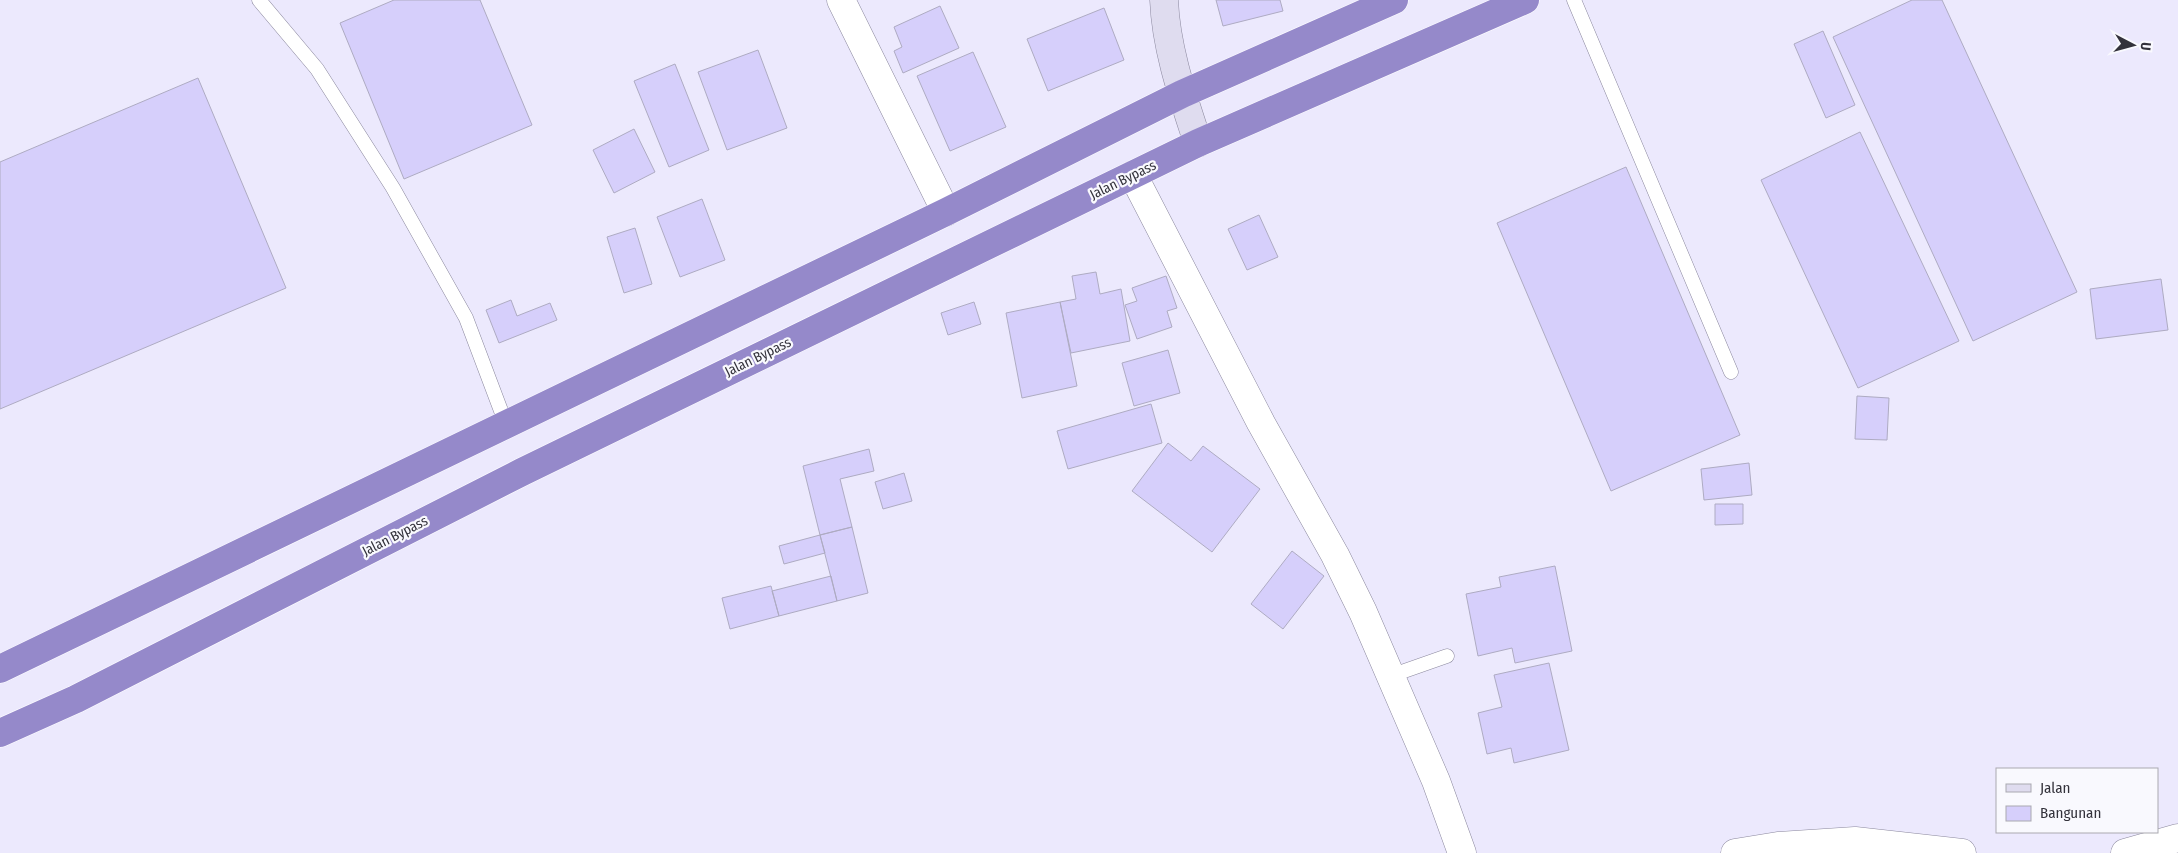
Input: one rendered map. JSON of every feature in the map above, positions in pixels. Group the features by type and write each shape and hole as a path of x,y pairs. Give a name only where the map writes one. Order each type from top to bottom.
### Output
{"highway":[{"path":"0,669 946,212 1182,94 1394,0"},
{"name":"Jalan Bypass","path":"0,733 76,699 522,472 1198,143 1525,0"}],"street":[{"path":"841,0 946,212"},
{"path":"1164,0 1167,32 1182,94 1198,143"},
{"path":"1133,176 1261,423 1339,563 1363,612 1436,781 1462,853"},
{"path":"2125,853 2178,838"},
{"path":"1735,853 1778,846 1854,841 1962,853"}],"lane":[{"path":"259,0 317,69 393,188 466,318 506,424"},
{"path":"1574,0 1731,372"},
{"path":"1390,676 1447,656"}],"building":[{"path":"394,0 480,0 532,125 404,179 340,23"},
{"path":"1216,0 1280,0 1283,11 1223,26"},
{"path":"1912,0 1942,0 2077,292 1973,341 1833,37"},
{"path":"940,6 959,48 903,73 894,51 902,47 894,27"},
{"path":"1104,8 1124,60 1048,91 1027,39"},
{"path":"1823,31 1855,105 1826,118 1794,44"},
{"path":"758,50 787,128 727,150 698,72"},
{"path":"973,52 1006,127 950,151 917,76"},
{"path":"675,64 709,150 669,167 634,81"},
{"path":"198,78 286,288 0,409 0,162"},
{"path":"634,129 655,172 614,193 593,150"},
{"path":"1860,132 1959,341 1858,388 1761,180"},
{"path":"1626,167 1740,435 1611,491 1497,223"},
{"path":"702,199 725,260 680,277 657,217"},
{"path":"1259,215 1278,257 1247,270 1228,229"},
{"path":"635,228 652,284 624,293 607,237"},
{"path":"1096,272 1100,294 1121,289 1130,341 1071,353 1060,302 1076,299 1072,276"},
{"path":"1166,276 1177,308 1167,311 1172,327 1137,339 1125,305 1137,301 1132,288"},
{"path":"2161,279 2168,330 2096,339 2090,289"},
{"path":"511,300 517,316 550,303 557,320 499,343 486,310"},
{"path":"974,302 981,324 948,335 941,313"},
{"path":"1060,302 1077,386 1022,398 1006,313"},
{"path":"1168,350 1180,393 1134,406 1122,363"},
{"path":"1857,396 1889,398 1887,440 1855,439"},
{"path":"1151,404 1162,443 1068,469 1057,431"},
{"path":"1168,443 1191,461 1203,446 1260,489 1212,552 1132,491"},
{"path":"869,449 874,471 840,479 852,527 820,535 803,466"},
{"path":"1749,463 1752,495 1704,500 1701,469"},
{"path":"904,473 912,501 883,509 875,482"},
{"path":"1715,504 1743,504 1743,524 1715,525"},
{"path":"852,527 868,593 837,601 820,535"},
{"path":"820,535 825,553 784,564 779,546"},
{"path":"1292,551 1324,576 1283,629 1251,604"},
{"path":"1555,566 1572,651 1515,663 1512,648 1478,656 1466,594 1501,587 1499,577"},
{"path":"831,576 837,601 779,616 772,591"},
{"path":"771,586 779,616 730,629 722,598"},
{"path":"1549,663 1569,750 1514,763 1511,748 1487,754 1478,713 1502,707 1494,675"}]}
